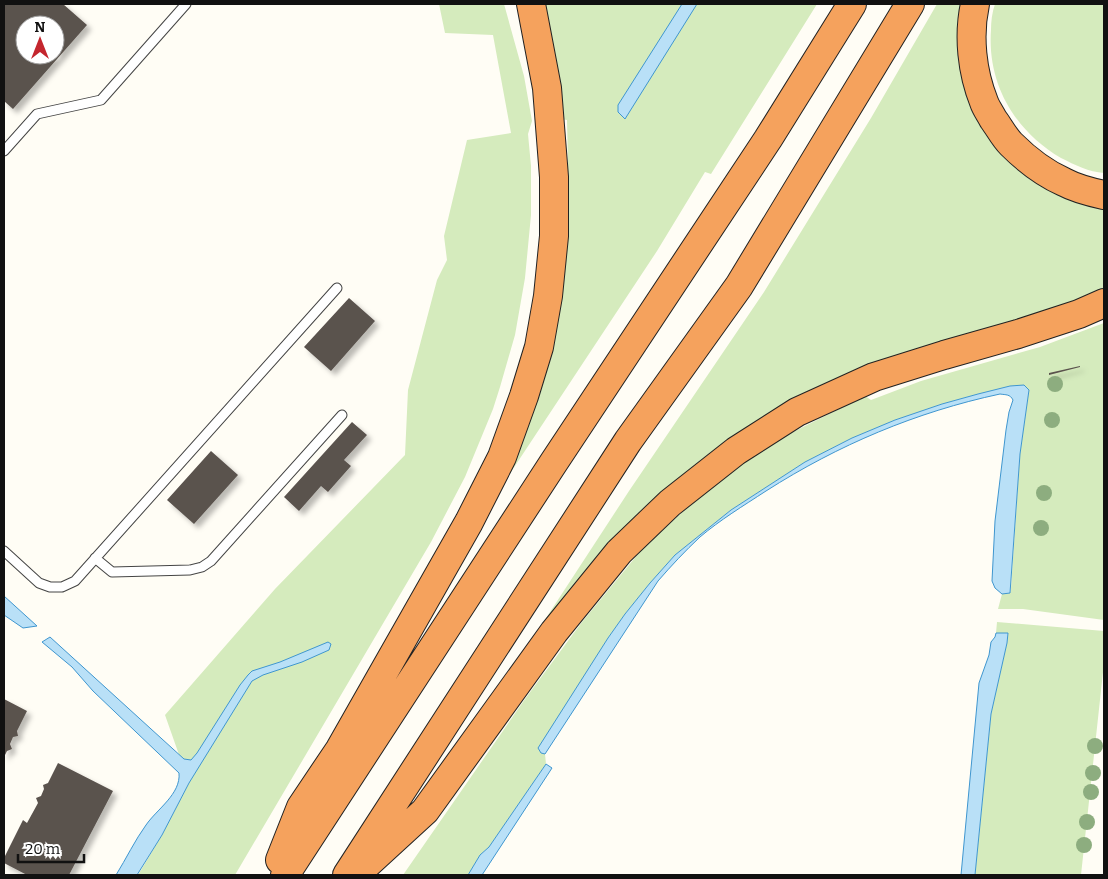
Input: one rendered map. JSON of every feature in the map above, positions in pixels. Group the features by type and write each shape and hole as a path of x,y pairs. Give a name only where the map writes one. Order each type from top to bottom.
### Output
{"highway":[{"path":"274,875 301,807 340,749 486,491 505,449 539,348 548,296 553,245 554,177 548,88 532,4"},
{"path":"285,875 565,445 768,139 852,4"},
{"path":"347,875 628,441 739,286 910,4"},
{"path":"975,4 972,42 973,62 984,104 995,122 1010,143 1040,169 1064,183 1104,195"},
{"path":"354,875 425,811 554,632 619,552 670,503 736,451 797,412 874,377 1018,334 1104,304"}],"lane":[{"path":"4,151 37,114 101,100 186,4"},
{"path":"4,551 39,583 50,587 62,587 75,581 337,288"},
{"path":"95,558 112,572 190,570 202,567 211,561 342,415"}],"green space":[{"path":"439,4 504,4 524,76 532,121 528,134 531,166 531,215 525,278 515,335 493,409 465,477 431,542 235,875 138,875 162,835 189,783 165,715 275,589 405,455 408,390 437,280 447,260 444,236 467,140 511,133 493,35 445,33"},
{"path":"540,4 817,4 711,174 705,172 657,251 501,487 564,268 569,211 567,120 560,119"},
{"path":"937,4 966,4 985,121 1104,203 1104,290 1092,296 796,401 535,635 629,491 764,292 871,118"},
{"path":"995,4 1104,4 1104,173 1077,166 1045,147 1030,134 1007,104 999,87 991,50 991,20"},
{"path":"1104,323 1104,620 1023,609 998,609 1002,594 1010,593 1011,588 1020,454 1029,390 1010,386 942,404 895,420 852,438 805,462 731,510 675,555 650,583 608,638 541,753 545,754 546,764 489,847 480,855 468,875 403,875 525,699 582,622 643,548 689,506 743,463 789,434 865,396 871,400 921,381 1040,347"},
{"path":"997,622 1104,631 1104,663 1081,875 975,875 991,714 1008,633 996,633"}],"water":[{"path":"682,4 697,4 625,119 618,112 618,105"},
{"path":"1024,385 1029,390 1020,454 1010,593 1002,594 995,588 992,581 995,521 1006,430 1013,400 1009,396 1000,394 969,401 908,420 850,445 793,474 740,508 700,537 658,581 545,754 541,753 538,748 625,614 675,555 731,510 805,462 852,438 895,420 942,404 1010,386"},
{"path":"4,596 37,626 23,628 4,615"},
{"path":"996,633 1008,633 991,714 975,875 961,875 979,683 989,655 991,642"},
{"path":"50,637 184,759 191,760 240,685 252,671 280,662 328,642 331,644 329,650 252,681 189,783 162,835 137,875 116,875 146,825 176,788 179,781 179,773 93,691 72,667 42,642"},
{"path":"546,764 552,768 482,875 468,875 480,855 489,847"}],"building":[{"path":"4,4 63,4 87,25 65,50 65,15 15,15 15,65 52,65 13,109 4,101"},
{"path":"349,298 375,321 331,371 304,347"},
{"path":"1080,367 1049,375 1049,373"},
{"path":"352,422 367,435 344,460 351,466 328,492 321,486 299,511 284,497"},
{"path":"211,451 238,475 194,524 167,500"},
{"path":"4,699 27,711 17,731 18,736 13,737 10,744 12,749 7,751 4,757"},
{"path":"58,763 113,791 69,875 27,875 4,863 4,858 23,820 27,823 38,803 36,798 41,796 44,789 43,785 48,783"}]}
